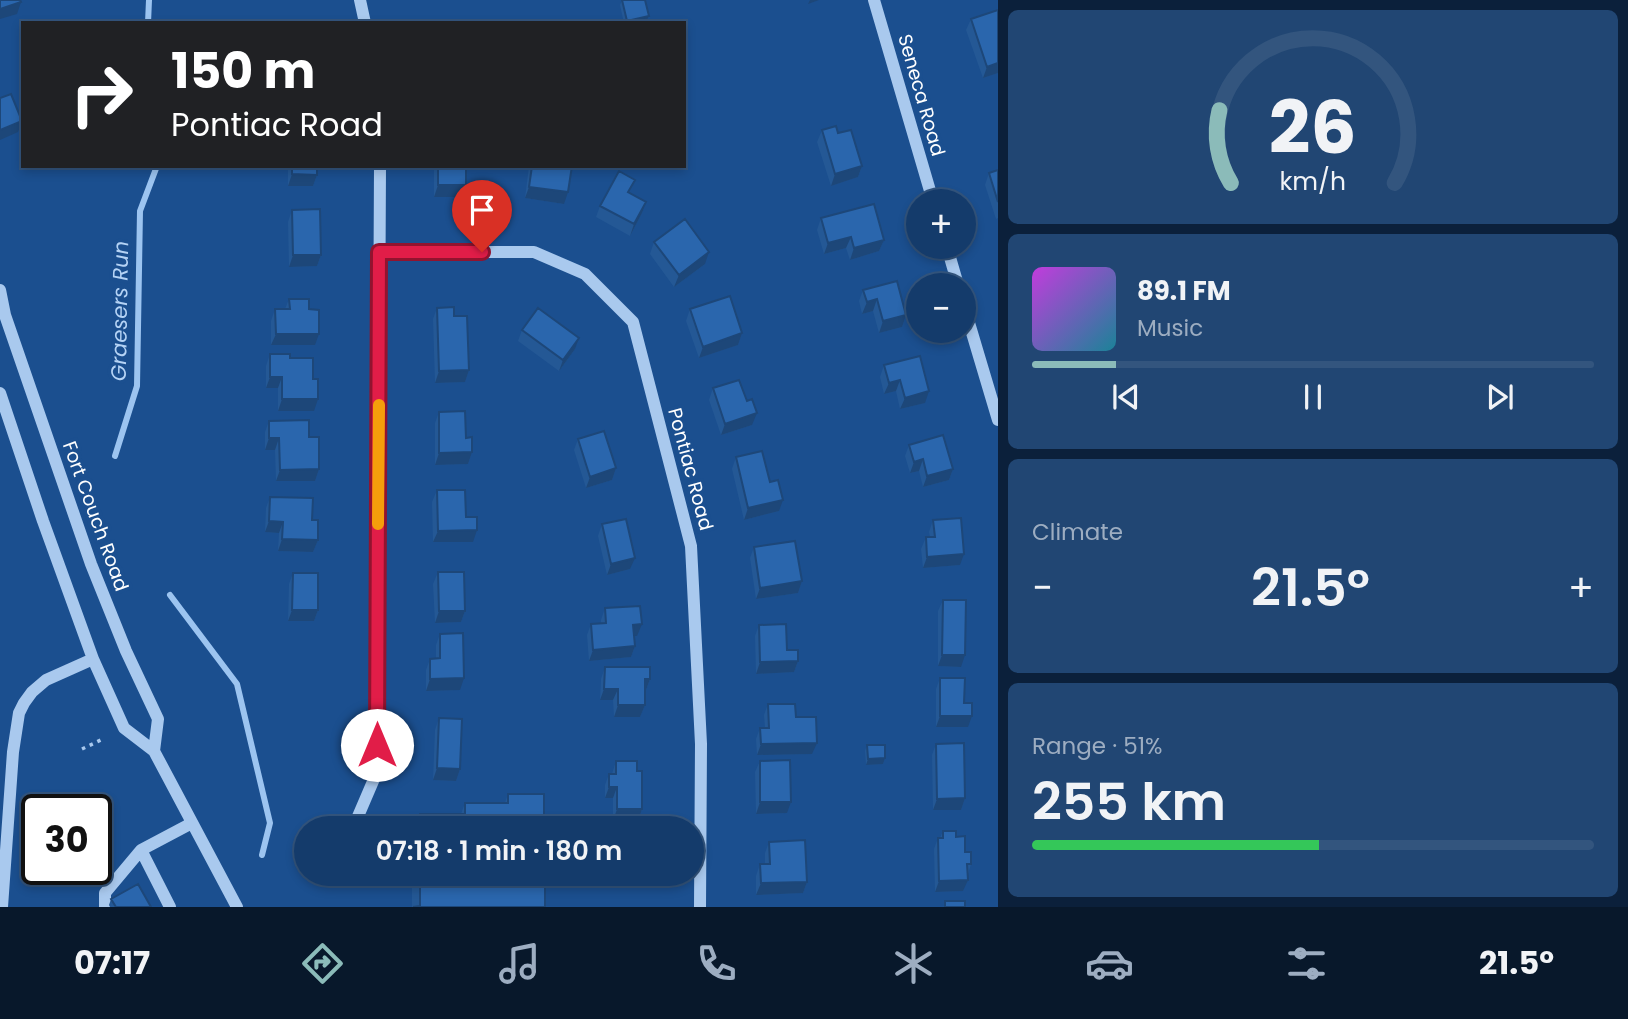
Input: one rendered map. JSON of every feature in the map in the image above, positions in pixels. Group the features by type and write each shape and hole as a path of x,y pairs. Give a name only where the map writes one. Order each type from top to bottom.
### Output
{"street":[{"path":"360,0 365,21"},
{"name":"Seneca Road","path":"874,0 929,189"},
{"path":"358,816 377,772 380,168"},
{"name":"Pontiac Road","path":"379,252 534,252 585,274 632,322 691,545 701,744 700,907"},
{"name":"Fort Couch Road","path":"0,290 5,315 91,564 158,719 154,751"},
{"path":"975,343 998,420"},
{"path":"0,393 93,659 124,727 154,751 237,907"},
{"path":"2,907 13,752 19,713 32,692 46,680 93,659"},
{"path":"105,907 105,893 141,850 192,823"},
{"path":"141,850 170,907"}],"path":[{"path":"82,749 104,738"}],"building":[{"path":"0,0 20,0 21,2 0,9"},
{"path":"622,0 645,0 649,16 627,21"},
{"path":"998,10 998,63 987,67 971,19"},
{"path":"11,94 21,121 0,130 0,98"},
{"path":"836,126 838,133 851,130 862,166 835,174 822,130"},
{"path":"292,168 317,168 317,175 292,174"},
{"path":"438,168 466,168 466,185 438,185"},
{"path":"532,168 572,168 568,192 529,187"},
{"path":"998,170 998,202 989,173"},
{"path":"619,171 635,180 628,192 646,202 634,224 600,206"},
{"path":"874,204 884,240 854,248 851,237 828,243 821,218"},
{"path":"320,209 321,255 293,255 292,210"},
{"path":"685,219 709,252 679,275 654,242"},
{"path":"897,281 906,315 883,321 877,299 867,302 863,290"},
{"path":"730,296 742,333 703,347 690,309"},
{"path":"289,299 309,299 309,309 319,310 319,334 276,334 275,309 290,309"},
{"path":"454,307 454,316 467,316 469,370 439,371 437,308"},
{"path":"538,308 579,338 563,360 522,330"},
{"path":"270,354 290,354 290,358 313,358 313,379 318,379 318,399 282,399 282,377 270,377"},
{"path":"920,356 929,391 905,398 900,380 889,383 884,365"},
{"path":"739,380 747,401 752,399 757,413 725,424 713,388"},
{"path":"465,411 466,438 472,437 472,452 439,453 439,412"},
{"path":"309,420 309,437 319,437 319,469 280,470 279,438 269,438 269,421"},
{"path":"604,431 616,468 590,477 578,439"},
{"path":"943,435 953,469 927,476 923,459 914,462 909,445"},
{"path":"762,451 770,482 778,480 783,500 748,508 736,457"},
{"path":"437,490 465,490 466,517 477,517 477,530 438,531"},
{"path":"270,497 313,498 312,520 318,520 318,540 282,539 283,522 269,521"},
{"path":"961,518 964,554 927,557 926,537 935,537 933,520"},
{"path":"626,519 635,558 611,564 602,524"},
{"path":"795,541 802,581 760,588 754,547"},
{"path":"438,572 464,572 465,611 439,611"},
{"path":"293,573 318,573 318,610 292,610"},
{"path":"943,600 966,600 965,655 942,655"},
{"path":"640,606 642,624 633,625 635,646 593,650 591,624 606,623 605,608"},
{"path":"786,624 787,650 798,650 798,661 760,662 759,625"},
{"path":"463,633 464,678 430,679 430,659 440,658 440,634"},
{"path":"605,667 650,667 650,679 645,679 645,705 618,705 618,689 604,689"},
{"path":"940,678 965,678 964,703 972,703 972,716 940,716"},
{"path":"768,704 795,704 796,717 816,717 817,743 761,744 760,728 769,728"},
{"path":"439,718 462,719 460,769 437,768"},
{"path":"964,743 965,798 937,799 936,744"},
{"path":"867,745 885,745 885,758 868,759"},
{"path":"790,760 791,802 760,802 760,761"},
{"path":"616,761 637,761 637,771 642,771 642,809 617,809 617,787 609,787 609,774 616,774"},
{"path":"508,794 544,794 544,816 420,816 465,814 465,803 508,803"},
{"path":"943,831 956,831 956,837 965,836 965,852 971,852 971,864 967,864 968,880 939,881 938,838 943,838"},
{"path":"805,840 807,882 761,883 760,864 770,864 769,842"},
{"path":"138,884 151,907 116,907 111,899"},
{"path":"420,886 545,886 545,907 413,907 420,906"},
{"path":"945,901 965,901 965,907 945,907"}],"waterway":[{"name":"Graesers Run","path":"148,21 149,0"},
{"name":"Graesers Run","path":"115,456 137,386 140,211 156,168"},
{"name":"Graesers Run","path":"170,595 237,684 270,823 262,855"}],"slow traffic":[{"path":"378,524 379,405"}],"route":[{"path":"377,745 379,252 482,252"}]}
